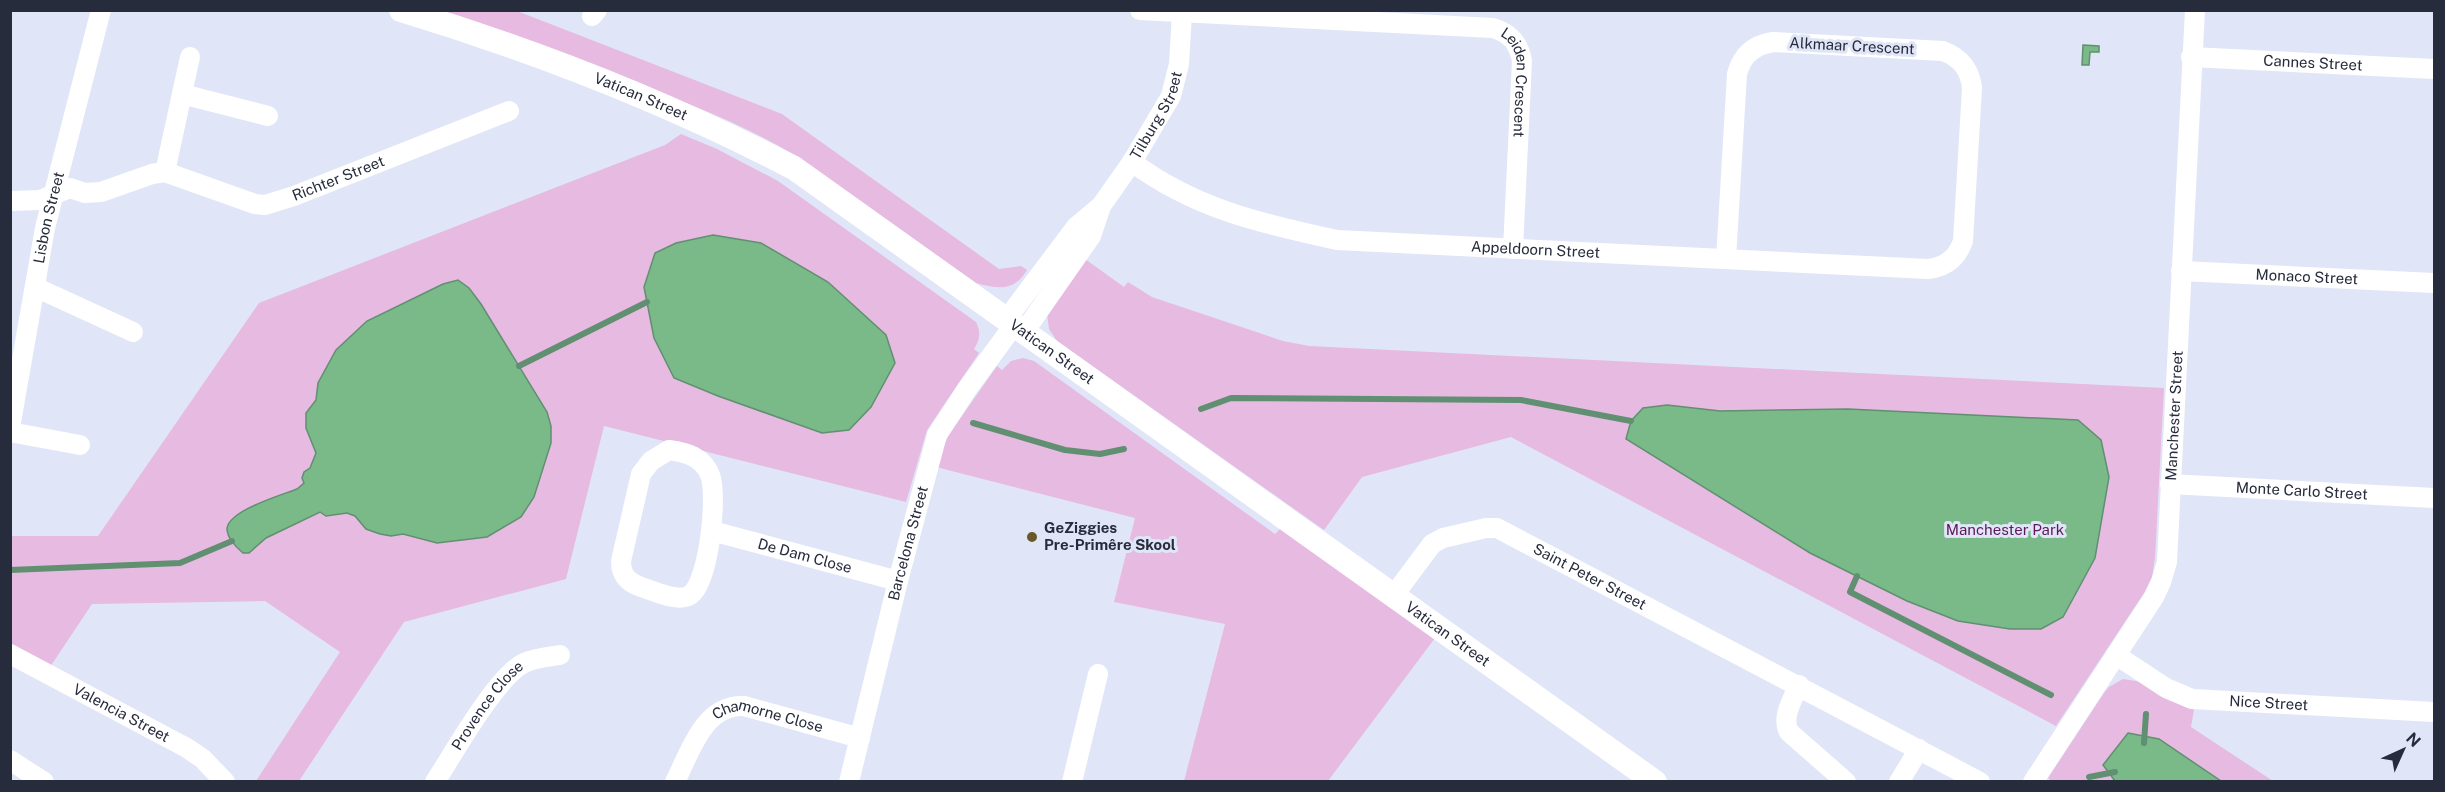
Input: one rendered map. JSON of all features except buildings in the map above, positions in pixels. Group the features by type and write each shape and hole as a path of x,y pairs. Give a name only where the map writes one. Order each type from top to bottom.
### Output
{"street":[{"name":"Lisbon Street","path":"11,424 53,195 100,10"},
{"name":"Vatican Street","path":"401,10 475,33 642,96 729,134 794,168 1655,782"},
{"name":"Leiden Crescent","path":"1140,10 1493,28 1509,35 1518,47 1522,61 1513,249"},
{"name":"Manchester Street","path":"2033,782 2161,582 2167,562 2194,10"},
{"name":"Tilburg Street","path":"1015,326 1076,227 1101,206 1132,162 1171,96 1179,64 1182,13"},
{"name":"Alkmaar Crescent","path":"1726,259 1737,74 1746,55 1763,43 1773,42 1943,51 1964,64 1972,88 1964,229 1961,248 1952,260"},
{"path":"10,201 40,200 70,188 86,193 101,192 152,174 165,172 190,57"},
{"name":"Cannes Street","path":"2191,57 2434,69"},
{"path":"182,94 268,116"},
{"name":"Richter Street","path":"165,172 245,202 265,204 294,196 509,111"},
{"name":"Appeldoorn Street","path":"1132,162 1185,196 1241,216 1337,240 1928,269 1945,265 1952,260"},
{"name":"Monaco Street","path":"2181,271 2434,283"},
{"path":"35,287 133,332"},
{"name":"Barcelona Street","path":"849,782 898,581 937,435 967,389 1015,326"},
{"path":"11,424 80,445"},
{"path":"669,450 692,455 703,464 710,475 714,493 712,531 700,584 689,596 682,598 639,586 630,582 621,570 621,561 641,474 651,461 669,450"},
{"name":"Monte Carlo Street","path":"2170,484 2434,498"},
{"name":"Saint Peter Street","path":"1394,595 1432,544 1486,528 1497,528 1980,782"},
{"name":"De Dam Close","path":"712,531 898,581"},
{"name":"Valencia Street","path":"10,654 195,752 225,782"},
{"name":"Provence Close","path":"435,782 495,691 512,673 522,664 538,658 560,655"},
{"name":"Nice Street","path":"2116,655 2166,688 2192,699 2434,712"},
{"path":"1072,782 1098,674"},
{"path":"1799,686 1788,711 1786,727 1846,782"},
{"name":"Chamorne Close","path":"675,782 707,722 724,708 744,706 860,738"},
{"path":"1899,782 1919,749"},
{"path":"10,760 44,782"}],"green space":[{"path":"442,11 517,11 782,114 999,269 1021,266 1027,270 1017,282 1005,287 991,287 976,283 794,155 753,132 533,42"},
{"path":"681,134 717,149 778,181 976,322 979,336 974,349 979,353 927,430 906,502 604,426 566,579 404,622 299,781 256,781 340,652 265,601 92,604 50,667 11,646 10,536 98,536 259,303 665,145"},
{"name":"Manchester Park","path":"1085,259 1124,287 1128,282 1152,297 1283,341 1309,346 2164,388 2152,577 2144,593 2056,726 1511,437 1362,477 1324,530 1057,341 1049,329 1047,314"},
{"path":"1023,358 1034,361 1275,534 1281,528 1435,638 1328,781 1184,781 1225,624 1114,602 1135,518 936,467 948,436 997,366 1002,370 1011,361"},
{"path":"2123,679 2142,682 2172,701 2194,709 2191,727 2273,781 2053,782 2048,778 2104,693 2109,687"}],"shaded area":[{"path":"2083,45 2099,46 2099,52 2090,52 2089,65 2082,65"},
{"path":"713,235 761,243 828,282 886,335 895,363 871,407 849,430 822,433 674,378 654,338 644,287 655,253 676,243"},
{"path":"458,280 469,288 481,304 547,412 551,426 551,443 534,497 521,517 487,537 437,543 403,534 391,536 380,534 366,529 355,516 347,513 326,516 320,512 266,538 249,553 243,553 229,537 227,530 235,516 297,489 304,483 302,478 304,472 310,468 316,453 306,428 306,413 316,400 318,383 336,350 367,321 443,284"},
{"path":"1667,405 1720,411 1848,409 2078,420 2101,440 2109,477 2095,558 2063,617 2041,629 2010,629 1958,621 1907,601 1810,553 1626,439 1631,421 1643,408"},
{"path":"2128,733 2159,739 2221,781 2115,781 2103,765"}],"waterway":[{"path":"519,366 647,302"},
{"path":"1201,409 1231,398 1521,400 1631,421"},
{"path":"973,423 1065,450 1100,454 1124,449"},
{"path":"10,570 180,563 232,541"},
{"path":"1857,576 1850,592 2051,695"},
{"path":"2144,743 2146,714"},
{"path":"2089,777 2115,772"}],"place":[{"name":"GeZiggies Pre-Primêre Skool","path":"1032,537"}]}
